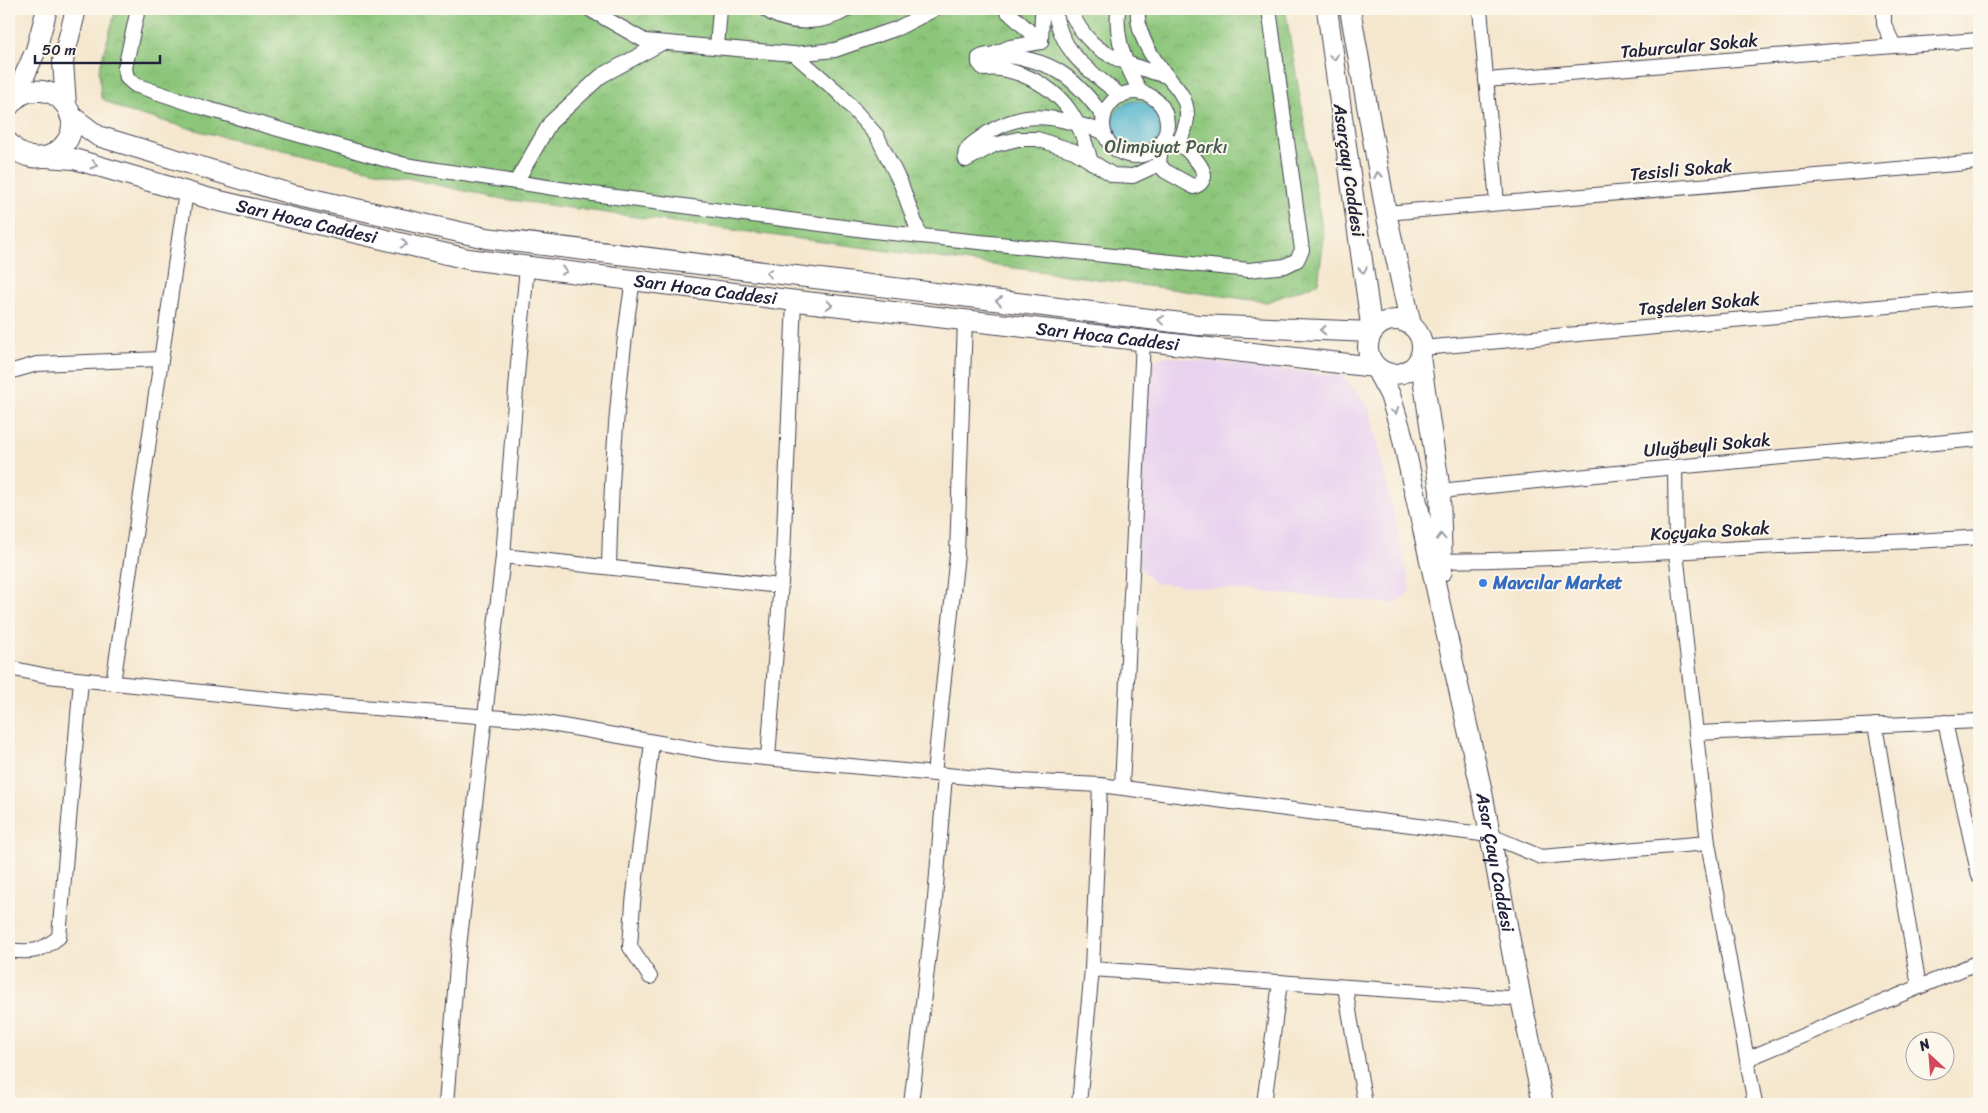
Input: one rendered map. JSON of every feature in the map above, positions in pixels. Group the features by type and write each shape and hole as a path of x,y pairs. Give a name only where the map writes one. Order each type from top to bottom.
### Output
{"street":[{"path":"11,102 36,50 47,9"},
{"path":"46,157 56,153 64,146 70,136 72,126 68,110 63,61 76,9"},
{"path":"138,9 125,68 127,78 135,85 201,107 405,165 602,196 920,236 1249,270 1285,266 1297,260 1302,250 1290,150 1269,9"},
{"path":"589,9 645,41 794,54 835,50 898,28 935,9"},
{"path":"717,47 720,9"},
{"path":"766,9 790,20 814,21 837,16 848,9"},
{"path":"1005,9 1041,42"},
{"path":"1041,42 1042,15 1045,9"},
{"path":"1054,9 1061,32 1076,58 1096,78 1121,96"},
{"path":"1070,9 1086,37 1100,50 1112,58 1149,72 1167,76"},
{"path":"1118,9 1118,38 1126,62 1141,93"},
{"path":"1138,9 1137,18 1141,34 1154,59 1183,97 1187,112 1186,126 1179,143"},
{"name":"Asarçayı Caddesi","path":"1327,9 1372,332"},
{"name":"Asarçayı Caddesi","path":"1350,9 1386,212 1411,325"},
{"path":"1480,9 1496,203"},
{"path":"1884,9 1884,24 1894,46"},
{"name":"Taburcular Sokak","path":"1486,80 1979,40"},
{"path":"516,182 550,122 601,76 662,42"},
{"path":"1041,42 1010,47 979,58 979,64 984,69 1009,69 1035,80 1054,92 1068,106 1084,135 1091,162"},
{"path":"794,54 840,94 877,136 901,184 920,236"},
{"path":"991,55 1019,57 1050,66 1070,77 1104,116"},
{"name":"Sarı Hoca Caddesi","path":"11,102 24,93 35,90 47,91 58,96 68,110 98,136 294,195 486,238 1198,325 1372,332"},
{"path":"1141,93 1127,93 1110,104 1104,116 1103,125 1104,132 1111,146 1120,153 1130,157 1142,156 1152,152 1161,145 1173,141 1179,143 1194,158 1202,171 1204,177 1200,184 1194,187 1165,171 1159,164 1161,145 1168,125 1167,115 1156,99 1141,93"},
{"path":"1104,132 1048,117 1031,117 1008,121 994,128 971,145 965,151 964,156 966,160 994,145 1018,139 1037,139 1074,151 1113,175 1133,176 1159,164"},
{"path":"9,143 15,150 17,158"},
{"name":"Sarı Hoca Caddesi","path":"17,158 46,157 74,159 186,192 468,259 794,301 1375,367"},
{"name":"Tesisli Sokak","path":"1386,212 1979,162"},
{"path":"113,683 186,192"},
{"path":"446,1104 457,966 503,556 518,364 528,267"},
{"path":"609,567 612,476 624,336 633,280"},
{"name":"Taşdelen Sokak","path":"1421,353 1979,298"},
{"path":"768,758 780,586 794,301"},
{"path":"911,1104 934,911 940,774 957,554 966,320"},
{"path":"1390,320 1398,320 1411,325 1421,340 1421,353 1440,491 1444,621 1401,431 1390,395 1370,360 1367,350 1372,332 1383,322 1390,320"},
{"path":"1122,787 1143,340"},
{"path":"1375,367 1392,375 1401,374 1409,371 1416,365 1421,353"},
{"path":"9,372 37,364 161,359"},
{"name":"Uluğbeyli Sokak","path":"1440,491 1675,467 1979,440"},
{"path":"1675,467 1676,552 1708,843 1755,1104"},
{"name":"Koçyaka Sokak","path":"1442,560 1524,560 1932,541 1979,537"},
{"path":"503,556 780,586"},
{"name":"Asar Çayı Caddesi","path":"1444,621 1482,792 1543,1104"},
{"path":"9,668 81,680 297,702 528,720 723,754 1000,780 1100,784 1490,835 1541,857 1708,843"},
{"path":"9,950 28,953 48,946 59,937 81,680"},
{"path":"1696,733 1979,720"},
{"path":"1946,722 1979,876"},
{"path":"1875,726 1919,987"},
{"path":"650,976 630,946 633,903 652,742"},
{"path":"1079,1104 1092,970 1100,784"},
{"path":"1747,1060 1979,962"},
{"path":"1092,970 1521,999"},
{"path":"1264,1104 1280,982"},
{"path":"1345,987 1365,1104"}],"shaded area":[{"path":"1163,356 1342,376 1369,407 1411,591 1396,604 1154,583 1138,566 1147,365"}],"green space":[{"name":"Olimpiyat Parkı","path":"116,9 1285,9 1324,239 1318,283 1267,302 496,198 203,132 123,110 101,98 99,70"}],"water":[{"path":"1137,101 1147,103 1155,108 1160,116 1162,126 1160,136 1155,144 1147,149 1137,151 1127,149 1119,144 1114,136 1112,126 1114,116 1119,108 1127,103"}],"place":[{"name":"Mavcılar Market","path":"1483,583"}]}
